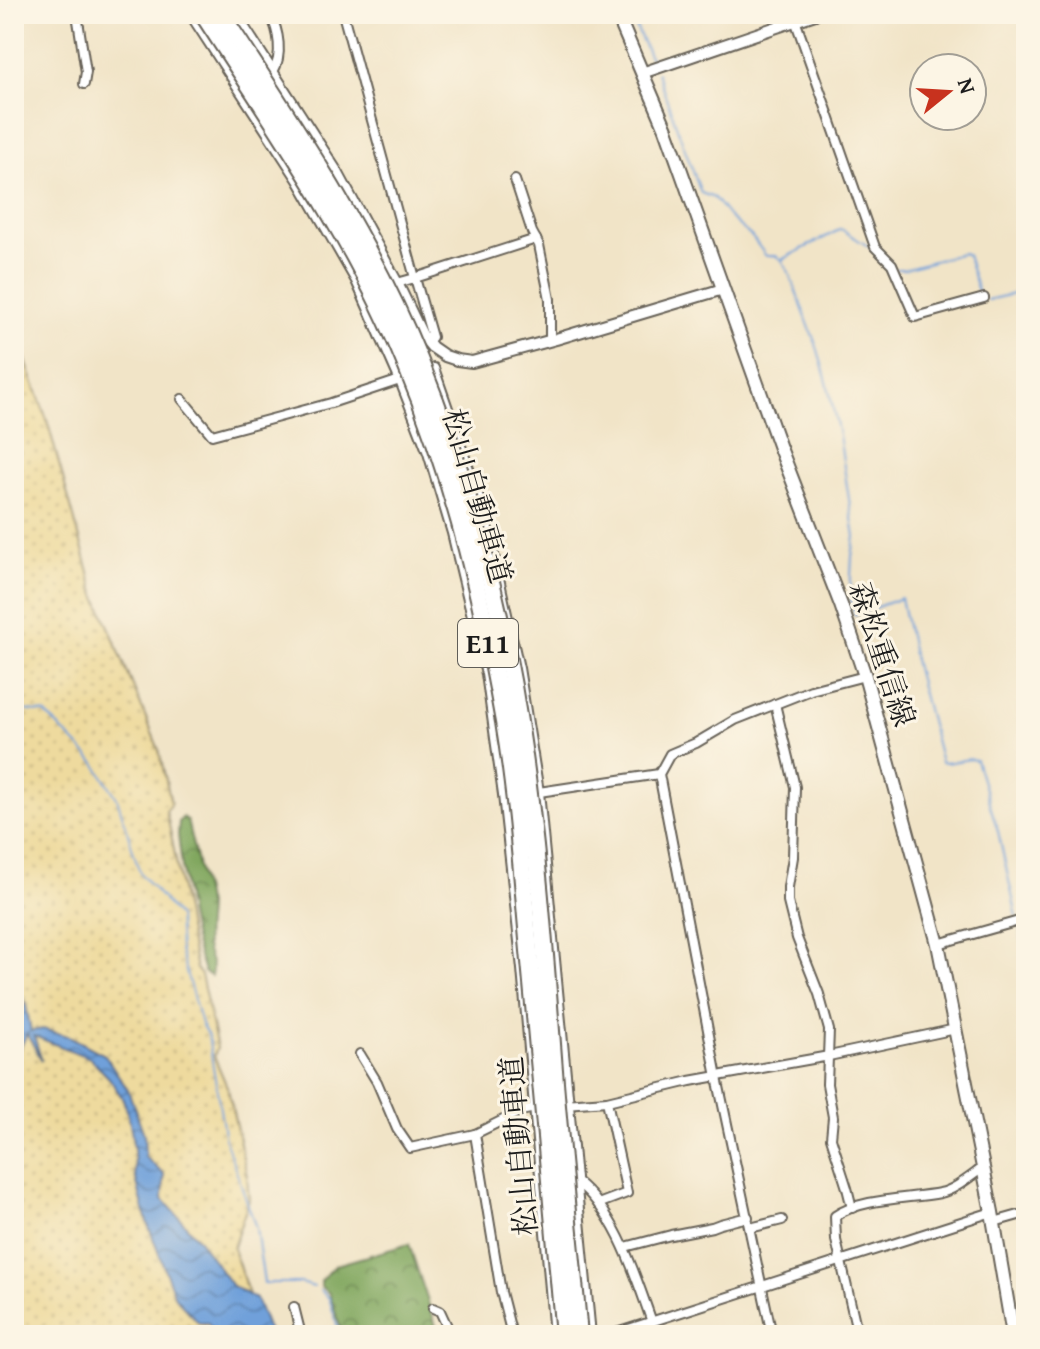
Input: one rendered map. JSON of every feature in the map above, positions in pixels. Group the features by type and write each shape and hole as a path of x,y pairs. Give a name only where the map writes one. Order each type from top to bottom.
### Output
{"highway":[{"name":"松山自動車道","path":"203,14 338,226 375,297 406,363 432,433 460,525 485,623 504,724 517,825 564,1335"},
{"name":"松山自動車道","path":"221,14 305,143 388,291 419,357 474,520 500,620 519,722 543,925 579,1335"}],"main road":[{"name":"森松重信線","path":"617,14 666,129 865,676 938,944 984,1167 1013,1335"}],"street":[{"path":"77,14 86,72 84,84"},
{"path":"190,14 298,180 356,281 428,453 452,533 486,674 505,811 554,1335"},
{"path":"235,14 325,152 422,335 445,356 472,362 711,295 723,289"},
{"path":"270,14 278,33 277,62 273,72"},
{"path":"343,14 432,337 428,342"},
{"path":"642,73 794,17 815,14"},
{"path":"794,17 875,247 892,264 915,317 984,298"},
{"path":"515,180 539,245 550,299 550,341"},
{"path":"397,283 536,239"},
{"path":"182,399 212,435 400,381 434,368 445,356"},
{"path":"434,368 485,515 519,668 539,792 591,1335"},
{"path":"772,1335 717,1077 659,774 670,754 735,720 811,690 865,676"},
{"path":"775,704 795,787 788,902 797,938 829,1030 827,1084 833,1117 831,1138 852,1208"},
{"path":"539,792 659,774"},
{"path":"938,944 1026,919"},
{"path":"360,1054 377,1082 397,1129 410,1148 475,1134 533,1108 607,1101 648,1090 956,1029"},
{"path":"598,1204 627,1193 607,1101"},
{"path":"475,1134 501,1292 512,1335"},
{"path":"858,1335 836,1240 835,1216 852,1208 890,1199 941,1193 984,1167"},
{"path":"576,1181 598,1204 625,1247 652,1322"},
{"path":"610,1335 841,1260 993,1217 1026,1213"},
{"path":"625,1247 748,1217"},
{"path":"750,1228 782,1220"},
{"path":"294,1307 301,1335"},
{"path":"433,1308 440,1311 451,1335"}],"green space":[{"path":"183,817 187,820 207,905 205,939 212,967 211,976 204,972 187,904 178,835 179,822"},
{"path":"409,1244 439,1335 343,1335 329,1293 321,1287 321,1280 336,1265"}],"sand":[{"path":"14,328 47,420 94,590 159,750 171,803 166,811 196,969 201,975 217,1048 214,1056 228,1089 247,1176 249,1200 233,1248 252,1304 258,1335 14,1335"}],"water":[{"path":"25,1000 31,1031 43,1029 71,1037 105,1055 128,1090 144,1134 145,1157 164,1174 163,1199 199,1240 232,1286 256,1299 270,1335 216,1335 208,1323 199,1323 175,1297 147,1222 135,1175 130,1123 123,1099 90,1058 34,1036 42,1061 27,1034 14,1061 14,1041 18,1030 14,1025 14,1003 22,1009"}],"waterway":[{"path":"630,14 653,64"},
{"path":"657,73 701,193 714,198 766,256 776,256 782,260 790,275 818,350 839,435 855,537 850,595 855,615 901,598 941,762 976,760 998,831 1017,917"},
{"path":"783,259 841,229 871,248"},
{"path":"896,269 963,253 967,255 980,298"},
{"path":"987,300 1026,291"},
{"path":"14,709 45,713 95,763 117,798 140,873 178,917 180,951 201,1024 208,1036 225,1139 256,1228 264,1283 301,1283 314,1287"},
{"path":"1019,923 1026,960"},
{"path":"320,1290 329,1298 340,1335"}]}
